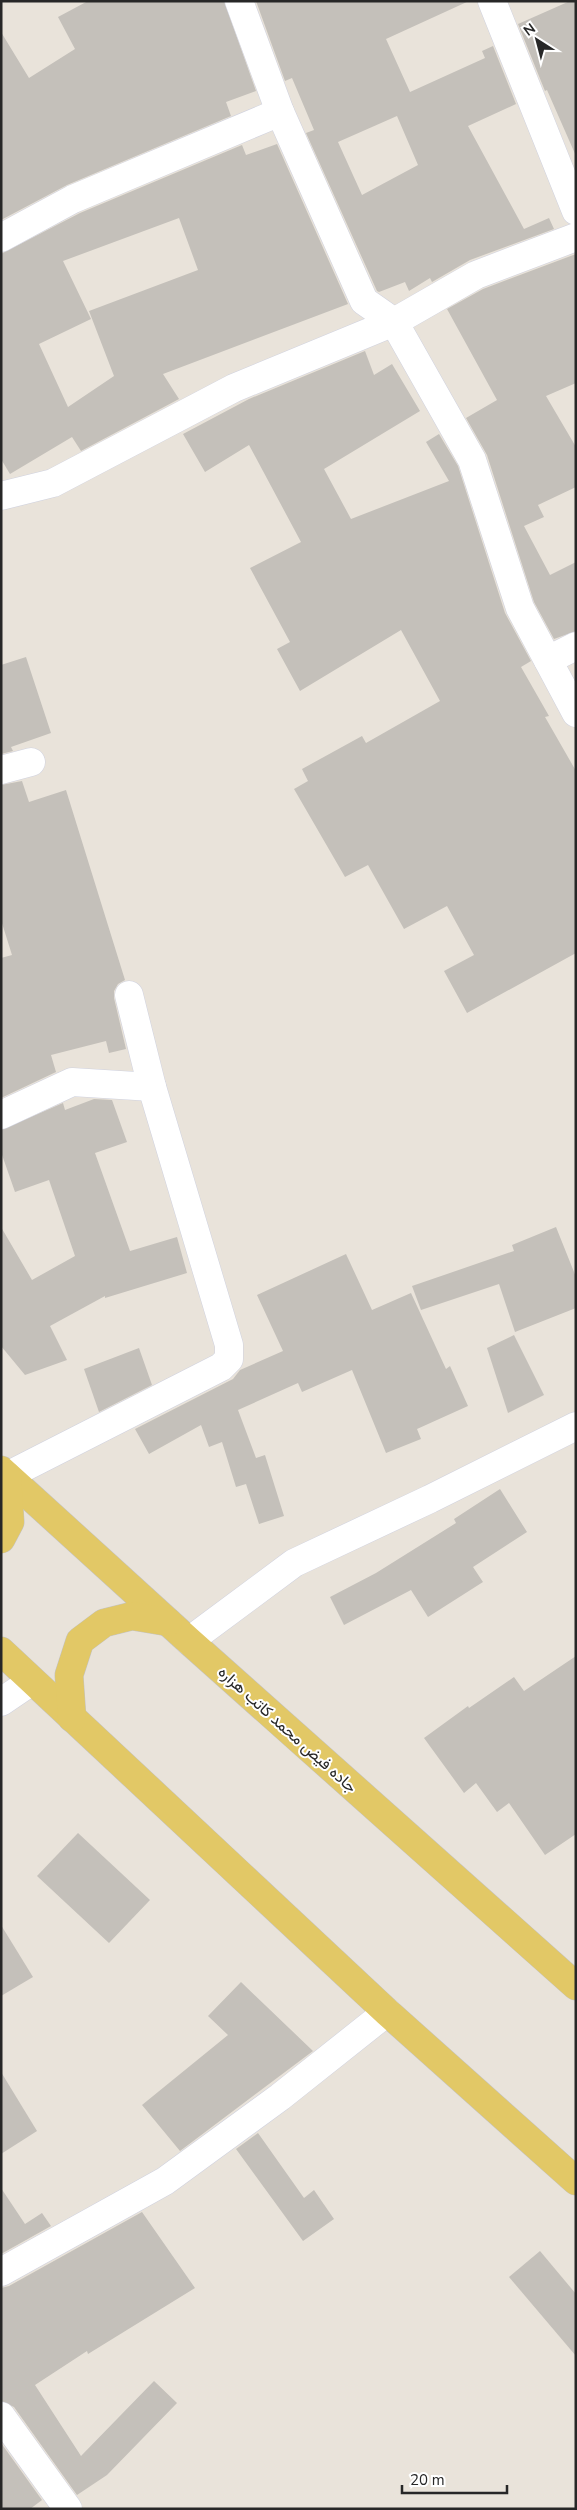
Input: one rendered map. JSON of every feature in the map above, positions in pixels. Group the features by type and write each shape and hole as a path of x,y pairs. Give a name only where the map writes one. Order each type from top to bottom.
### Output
{"main road":[{"path":"1,1539 10,1522 4,1473"},
{"name":"جاده فیض محمد کاتب هزاره","path":"4,1473 189,1641 576,1986"},
{"path":"72,1718 69,1675 80,1642 104,1623 132,1616 168,1622"},
{"path":"1,1651 387,2012 576,2181"}],"street":[{"path":"239,1 280,112 364,301 394,322 472,460 520,608 576,712"},
{"path":"492,1 576,211"},
{"path":"1,238 73,198 280,112"},
{"path":"1,496 53,482 234,388 394,322 476,275 576,237"},
{"path":"548,660 576,646"},
{"path":"1,770 32,762"},
{"path":"4,1473 221,1367 229,1359 229,1345 152,1087 129,995"},
{"path":"1,1114 72,1082 152,1087"},
{"path":"189,1641 294,1563 430,1499 576,1426"},
{"path":"1,1702 32,1681"},
{"path":"1,2272 165,2182 280,2097 387,2012"},
{"path":"1,2416 68,2509"}],"building":[{"path":"88,1 224,1 256,91 226,102 231,116 67,185 1,220 1,32 29,78 75,49 58,17"},
{"path":"256,1 469,1 386,39 410,92 485,58 482,51 493,46 516,104 468,126 524,229 549,218 554,229 470,260 432,282 430,278 409,291 405,282 379,292 377,291 306,133 314,130 292,78 285,81","holes":["397,116 418,165 362,195 338,142"]},
{"path":"570,1 576,1 576,156 547,90 545,91 518,24"},
{"path":"277,144 348,304 163,374 179,399 81,451 72,437 10,474 1,459 1,254 80,213 242,145 246,155","holes":["179,218 198,270 89,311 114,376 68,407 39,344 91,319 63,261"]},
{"path":"576,254 576,383 546,396 576,447 576,487 538,505 544,517 524,526 550,575 576,562 576,631 554,639 534,602 487,455 466,418 497,400 447,309 483,289"},
{"path":"365,351 374,375 392,364 420,411 324,469 351,519 449,481 426,442 439,434 458,466 505,613 531,661 521,667 549,716 545,717 576,771 576,953 467,1013 444,971 474,955 447,906 404,929 368,865 345,877 294,789 308,781 302,769 362,736 366,743 440,701 401,630 300,691 277,649 290,642 250,568 301,542 249,445 205,472 183,434 249,399"},
{"path":"26,657 51,733 11,747 13,751 1,754 1,665"},
{"path":"22,781 29,802 66,790 125,980 118,984 114,991 114,998 126,1049 109,1053 106,1041 51,1055 56,1072 1,1098 1,958 12,955 1,920 1,785"},
{"path":"94,1099 112,1100 127,1142 95,1153 130,1251 177,1237 187,1273 105,1298 105,1296 50,1326 67,1360 25,1375 1,1346 1,1227 32,1280 75,1256 49,1180 15,1192 1,1152 1,1130 63,1103 65,1110"},
{"path":"556,1227 576,1277 576,1308 515,1332 499,1284 421,1310 412,1286 514,1251 512,1245"},
{"path":"346,1254 372,1310 411,1293 446,1369 450,1366 468,1406 417,1429 421,1439 386,1453 352,1370 302,1392 298,1383 238,1410 256,1458 265,1455 284,1516 259,1524 246,1484 236,1487 222,1442 209,1447 201,1425 149,1454 135,1429 233,1379 240,1370 283,1351 257,1295"},
{"path":"514,1335 544,1395 508,1413 487,1348"},
{"path":"139,1348 152,1385 99,1412 84,1369"},
{"path":"500,1489 527,1532 473,1567 483,1582 428,1617 411,1590 344,1625 330,1597 376,1573 456,1523 454,1519"},
{"path":"576,1656 576,1834 545,1855 509,1803 497,1812 476,1783 464,1793 424,1738 468,1706 469,1708 514,1677 524,1691"},
{"path":"78,1833 150,1900 109,1943 37,1876"},
{"path":"1,1925 33,1977 1,1996"},
{"path":"241,1982 313,2051 180,2151 142,2105 228,2035 208,2016"},
{"path":"1,2072 37,2131 1,2154"},
{"path":"258,2133 304,2198 314,2190 334,2219 303,2241 236,2149"},
{"path":"1,2188 25,2224 42,2213 51,2226 1,2254"},
{"path":"142,2212 195,2288 88,2354 87,2351 35,2385 81,2456 154,2381 177,2403 107,2475 77,2495 14,2407 1,2401 1,2288 9,2286"},
{"path":"540,2251 576,2294 576,2356 509,2277"},
{"path":"1,2443 42,2500 30,2509 1,2509"}]}
